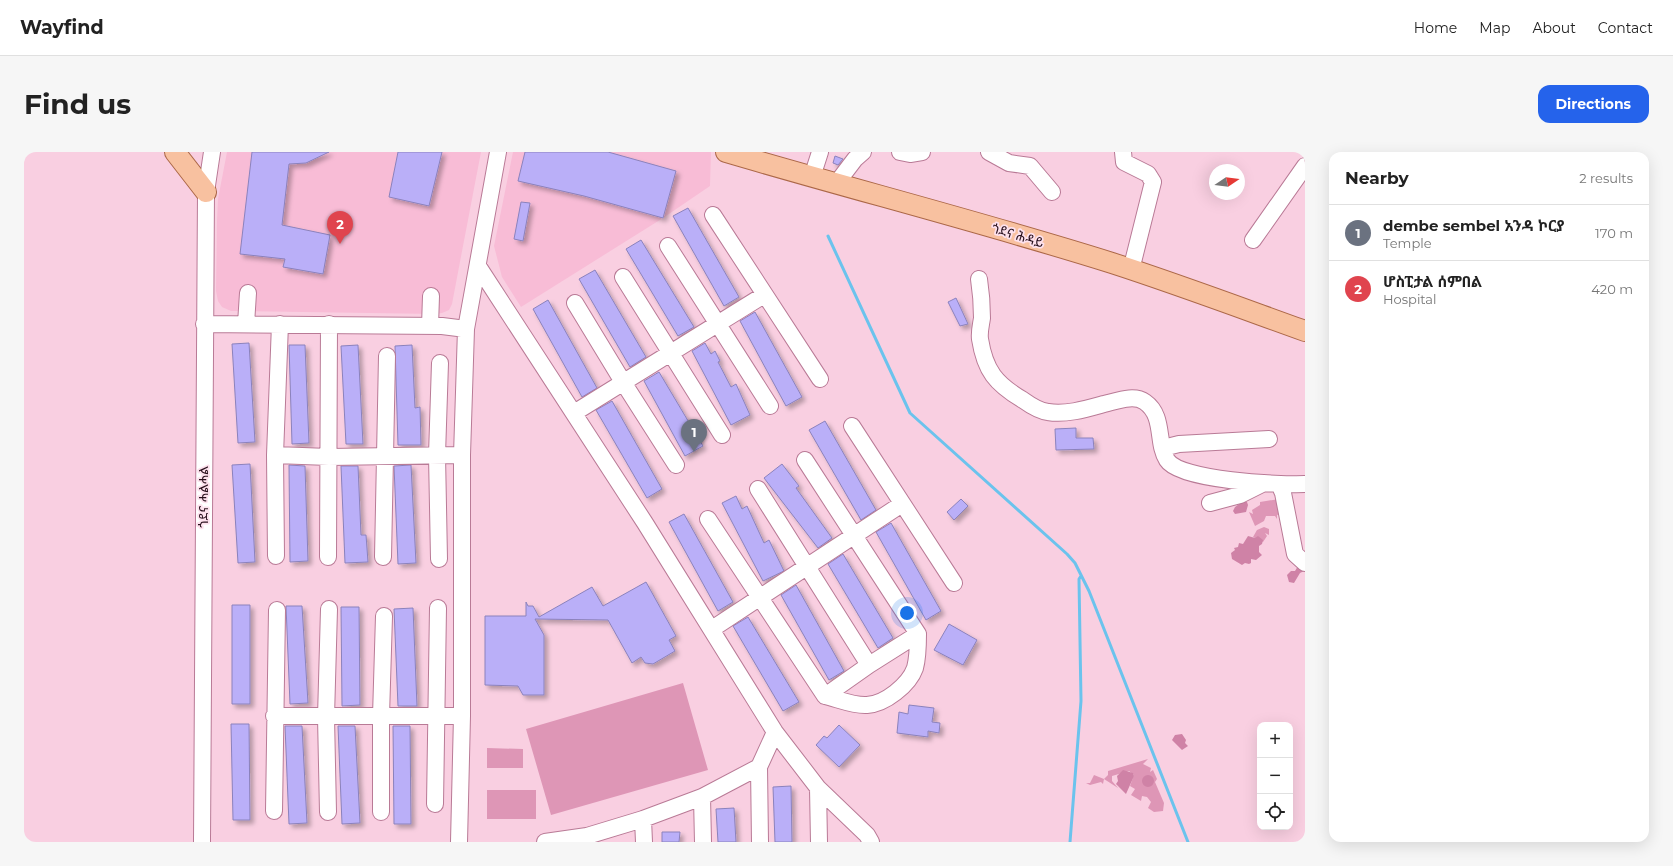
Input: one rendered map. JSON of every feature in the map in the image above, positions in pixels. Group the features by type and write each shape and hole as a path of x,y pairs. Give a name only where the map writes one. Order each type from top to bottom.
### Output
{"main road":[{"path":"175,152 206,192"},
{"name":"ጎደና ሕዳይ","path":"726,152 954,216 1131,270 1305,331"}],"street":[{"name":"ጎደና ሓልሓል","path":"202,842 204,324 206,192 212,152"},
{"path":"459,842 462,716 462,455 466,328 498,152"},
{"path":"812,177 820,152"},
{"path":"836,184 855,159 863,152"},
{"path":"900,152 910,154 922,152"},
{"path":"989,152 1009,163 1030,166 1052,192"},
{"path":"1123,152 1124,162 1148,174 1153,182 1131,270"},
{"path":"1253,240 1305,166"},
{"path":"713,215 820,379"},
{"path":"668,246 770,406"},
{"path":"478,266 712,629 774,732 818,788 867,836 871,842"},
{"path":"623,277 722,435"},
{"path":"979,279 982,302 980,337 983,353 988,369 995,380 1007,391 1032,406 1047,412 1078,411 1135,398 1145,402 1152,410 1159,423 1169,434 1189,444"},
{"path":"246,324 248,293"},
{"path":"574,413 718,325 764,295"},
{"path":"430,326 431,296"},
{"path":"575,303 676,465"},
{"path":"204,324 329,324 466,328"},
{"path":"276,556 275,455 280,324"},
{"path":"328,557 329,324"},
{"path":"383,557 387,356"},
{"path":"439,559 437,455 440,364"},
{"path":"1159,423 1167,461 1174,467 1189,473 1277,486"},
{"path":"852,426 954,583"},
{"path":"1165,454 1167,447 1189,444 1269,439"},
{"path":"275,455 329,457 462,455"},
{"path":"708,519 825,696 867,705 880,702 897,691 914,669 918,653 918,634 805,460"},
{"path":"1210,503 1277,486 1305,484"},
{"path":"1277,486 1295,554 1305,563"},
{"path":"758,490 869,665"},
{"path":"712,629 902,504"},
{"path":"435,804 438,608"},
{"path":"328,812 326,717 329,609"},
{"path":"274,811 274,716 277,610"},
{"path":"381,812 381,716 384,616"},
{"path":"825,696 869,665 918,634"},
{"path":"274,716 462,716"},
{"path":"760,842 759,767 774,732"},
{"path":"545,842 587,839 702,797 759,767"},
{"path":"818,788 819,842"},
{"path":"702,797 703,842"},
{"path":"643,819 644,842"}],"shaded area":[{"path":"227,152 481,152 452,304 449,310 435,314 231,311 222,307 218,301 216,291 217,221 218,199"},
{"path":"513,152 711,152 710,186 663,218 521,307 502,277 494,246"},
{"path":"1279,499 1280,514 1277,515 1277,519 1275,516 1266,516 1264,521 1255,526 1249,512 1253,514 1252,510 1260,505 1260,502"},
{"path":"1242,502 1247,502 1248,505 1246,512 1235,514 1233,511 1235,507"},
{"path":"1264,527 1269,529 1269,535 1265,533 1267,536 1263,542 1253,537 1257,530"},
{"path":"1248,536 1255,538 1258,536 1263,540 1262,544 1259,546 1259,552 1262,555 1256,560 1251,559 1251,563 1249,564 1245,563 1242,565 1232,559 1231,553 1235,550 1234,548 1238,547 1239,543 1243,544"},
{"path":"1298,566 1304,571 1300,573 1294,583 1289,582 1287,575 1291,571 1295,571"},
{"path":"683,683 708,770 551,815 526,729"},
{"path":"1182,734 1186,740 1185,743 1188,746 1182,750 1172,740 1175,735"},
{"path":"487,748 523,749 523,768 487,768"},
{"path":"1148,759 1143,764 1151,768 1150,772 1153,770 1157,779 1155,782 1164,803 1163,811 1154,812 1148,808 1151,802 1147,797 1142,796 1141,801 1131,795 1135,789 1130,786 1134,775 1129,771 1112,776 1112,781 1118,788 1104,779 1108,775 1108,771"},
{"path":"1123,770 1133,773 1134,776 1126,794 1116,784 1118,781 1117,776"},
{"path":"1094,775 1104,779 1103,784 1101,782 1090,785 1086,783 1090,783"},
{"path":"1148,775 1152,777 1154,781 1152,785 1148,787 1144,785 1142,781 1144,777"},
{"path":"487,790 536,790 536,819 487,819"}],"building":[{"path":"252,152 329,152 306,163 289,164 282,225 330,235 323,274 283,267 285,259 240,254"},
{"path":"398,152 442,152 429,206 389,197"},
{"path":"525,152 608,152 676,171 663,218 584,196 518,181"},
{"path":"835,156 843,159 838,165 833,163"},
{"path":"521,202 530,203 523,241 514,239"},
{"path":"688,208 739,297 724,306 673,216"},
{"path":"641,240 694,327 678,336 626,249"},
{"path":"595,270 646,357 630,367 579,279"},
{"path":"956,298 968,324 960,326 948,302"},
{"path":"548,300 597,388 582,397 533,309"},
{"path":"755,312 802,397 786,406 740,321"},
{"path":"249,343 255,442 238,443 232,344"},
{"path":"705,343 711,354 715,351 720,361 718,362 731,387 736,384 750,415 731,425 692,351"},
{"path":"289,345 305,345 309,443 292,444"},
{"path":"358,345 363,444 346,444 341,346"},
{"path":"412,345 415,408 420,407 421,445 398,445 395,346"},
{"path":"659,372 703,446 685,456 644,381"},
{"path":"612,401 662,489 647,498 596,410"},
{"path":"825,421 876,510 861,520 809,430"},
{"path":"1076,428 1076,438 1093,438 1094,449 1056,450 1055,429"},
{"path":"250,464 255,562 238,563 232,465"},
{"path":"782,464 799,486 796,488 832,538 818,548 764,478"},
{"path":"289,465 305,466 308,561 290,562"},
{"path":"411,465 416,563 398,564 394,466"},
{"path":"341,466 358,466 361,535 366,535 368,562 345,563"},
{"path":"736,496 742,509 747,506 764,543 769,540 784,571 763,581 722,503"},
{"path":"961,499 968,506 954,520 947,512"},
{"path":"684,514 733,602 718,611 669,522"},
{"path":"891,523 941,611 926,620 876,532"},
{"path":"843,554 893,638 878,648 828,564"},
{"path":"646,582 676,636 669,640 675,651 653,664 645,663 641,657 632,663 608,620 535,619 544,635 544,695 523,695 518,686 485,685 485,616 526,616 526,602 528,606 533,606 539,617 592,587 603,606"},
{"path":"796,585 844,671 829,680 781,595"},
{"path":"232,605 250,605 250,704 232,704"},
{"path":"286,606 302,606 308,703 290,704"},
{"path":"341,607 359,607 360,705 342,706"},
{"path":"413,608 417,706 398,706 394,609"},
{"path":"748,617 799,702 783,711 733,626"},
{"path":"949,624 977,640 963,665 934,650"},
{"path":"909,705 934,708 932,722 940,723 939,733 928,731 928,737 897,733 899,712 908,714"},
{"path":"231,724 249,724 250,820 233,820"},
{"path":"839,725 860,745 839,767 816,745 824,736 827,738"},
{"path":"285,726 302,726 307,823 289,824"},
{"path":"338,726 355,726 360,823 342,824"},
{"path":"393,726 410,726 411,824 394,824"},
{"path":"791,786 792,842 775,842 773,787"},
{"path":"734,808 736,842 718,842 716,809"},
{"path":"662,832 680,832 679,842 662,842"}],"waterway":[{"path":"828,236 910,413 1067,554 1075,563 1089,591 1188,842"},
{"path":"1070,842 1081,701 1079,579 1081,576"}],"place":[{"name":"ሆስፒታል ሰምበል","path":"340,244"},
{"name":"dembe sembel አንዳ ኮርያ","path":"694,452"}]}
